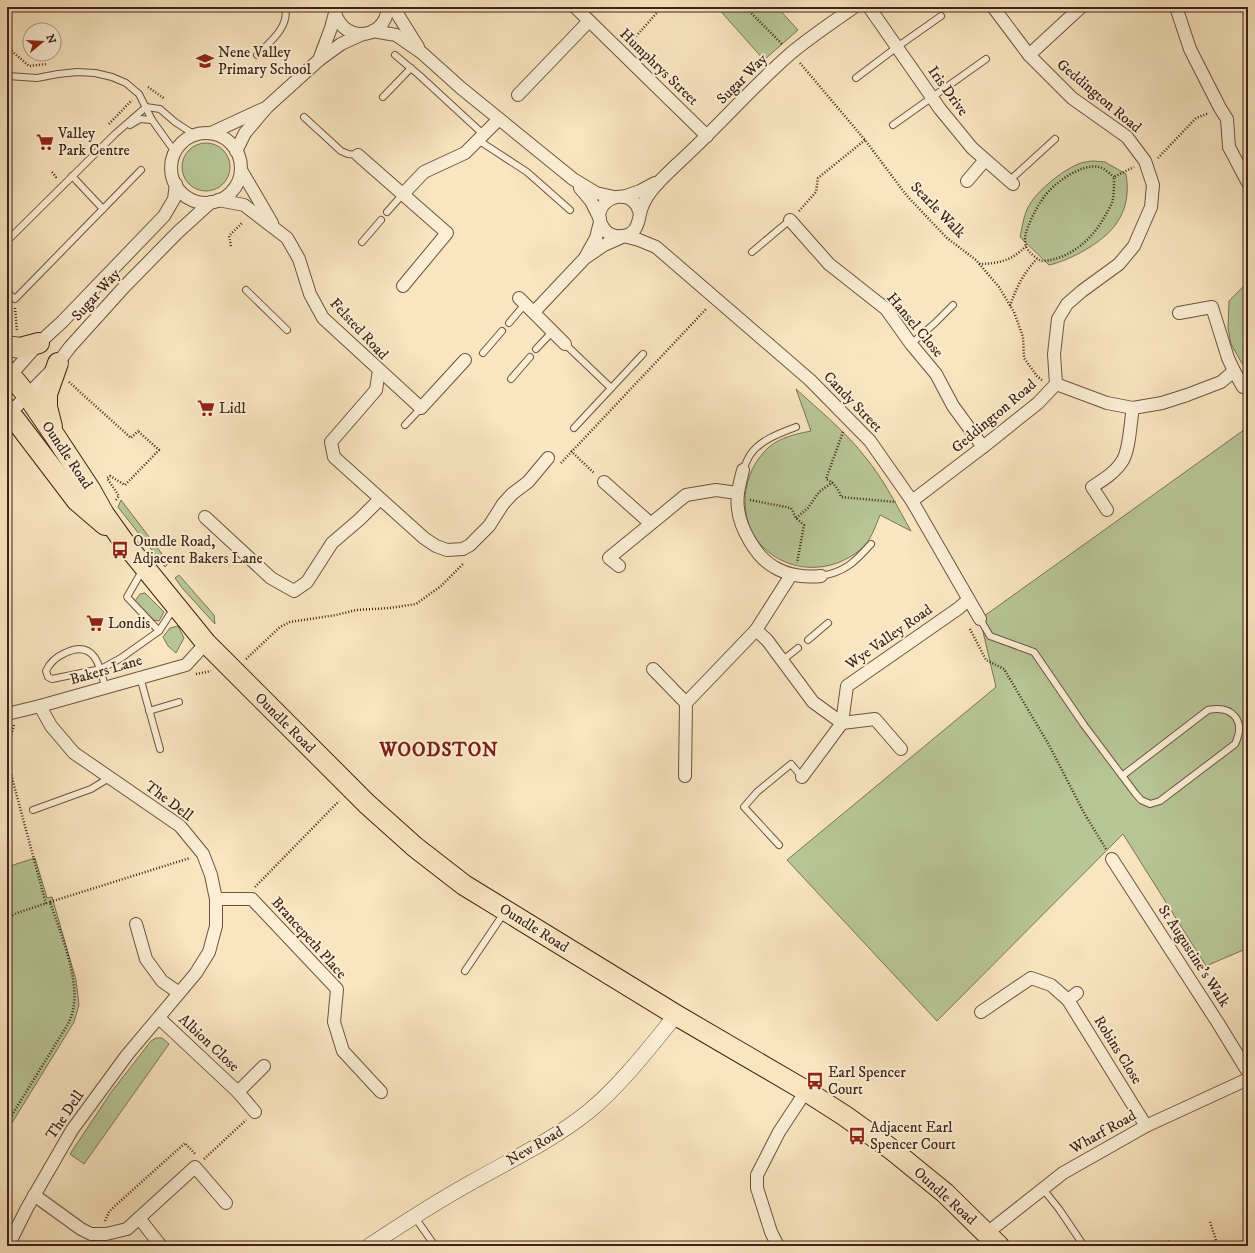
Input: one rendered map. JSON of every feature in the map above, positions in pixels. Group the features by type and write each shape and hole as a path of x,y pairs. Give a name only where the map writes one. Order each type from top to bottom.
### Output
{"main road":[{"path":"7,346 20,348 40,343"},
{"path":"55,436 47,407 48,394 61,370"},
{"name":"Oundle Road","path":"8,375 27,394 90,489 104,514 124,542 206,644 351,788 415,847 464,884 676,1015 806,1091 891,1149 945,1193 993,1240"},
{"name":"Oundle Road","path":"8,411 77,501 124,542"}],"street":[{"path":"236,151 245,133 268,107 319,60 341,44 368,33 380,26 385,20 388,7"},
{"path":"392,7 422,53"},
{"name":"Humphrys Street","path":"575,7 707,136"},
{"name":"Sugar Way","path":"640,215 646,198 659,181 792,53 854,7"},
{"name":"Iris Drive","path":"869,7 932,98 972,148 1011,183"},
{"name":"Geddington Road","path":"912,501 1038,403 1054,386 1054,354 1058,319 1067,304 1119,264 1134,246 1151,207 1153,186 1146,163 1127,137 1072,98 1029,55 993,7"},
{"path":"1029,55 1081,7"},
{"path":"1176,7 1190,50 1220,108 1228,119 1229,147 1248,183"},
{"path":"334,10 342,27 356,34 368,33 396,35 422,53 461,88 573,179 596,193 633,201 639,210 640,215 638,225 635,230 604,245 585,258 534,312"},
{"path":"319,60 331,28 334,10"},
{"path":"518,95 589,21"},
{"path":"268,107 211,133 195,135 187,138 180,144 175,152 171,172 181,192 191,199 203,202 214,201 244,204 276,229"},
{"path":"403,194 424,172 465,153 499,119"},
{"path":"211,133 221,136 230,142 240,160 241,170 239,180 234,188 227,196 214,201"},
{"path":"358,155 447,233 403,286"},
{"path":"967,181 985,160"},
{"path":"241,170 276,229"},
{"path":"573,179 591,201 606,232 612,235 624,236"},
{"name":"Sugar Way","path":"618,197 640,191 659,181"},
{"name":"Sugar Way","path":"8,375 62,322 164,216 174,199 176,184"},
{"path":"585,258 596,238 600,221 600,210 603,205 618,197"},
{"name":"Sugar Way","path":"8,411 27,394 61,370 70,348 125,286 178,232 214,201"},
{"name":"Candy Street","path":"640,215 645,231 656,247 810,380 870,441 912,501 980,619"},
{"name":"Hansel Close","path":"790,220 829,264 886,308 911,344 936,374 953,406 983,447"},
{"name":"Felsted Road","path":"276,229 288,238 299,258 310,294 323,318 379,370 376,390 331,442 334,457 424,538 436,546 447,550 463,549 470,545 489,526 502,504 528,482 548,458"},
{"name":"Candy Street","path":"624,236 656,247"},
{"path":"522,301 565,344"},
{"path":"1179,313 1212,307 1228,358 1243,387"},
{"path":"379,370 421,408 465,360"},
{"path":"1054,386 1107,403 1133,408 1162,403 1194,392 1221,382 1234,371"},
{"path":"1108,510 1092,488 1110,474 1123,460 1128,443 1133,408"},
{"path":"743,470 737,495 738,510 744,531 756,551 773,567 793,575 814,577 821,576"},
{"path":"604,482 650,523"},
{"path":"619,566 609,558 686,495 716,490 737,495"},
{"path":"205,517 271,578 294,591 307,582 332,543 360,519 380,498"},
{"path":"685,776 686,703 756,630 793,575"},
{"name":"Wye Valley Road","path":"842,723 847,686 959,608 968,600"},
{"path":"756,630 767,640 783,660 813,702 842,723 875,719 901,748"},
{"name":"Bakers Lane","path":"7,714 186,665 206,644"},
{"path":"653,669 686,703"},
{"name":"The Dell","path":"8,1246 34,1195 72,1130 127,1056 196,973 209,952 216,926 216,900 211,875 203,854 180,826 74,753 51,726 40,706"},
{"path":"802,777 842,723"},
{"name":"St Augustine's Walk","path":"1112,859 1248,1072"},
{"name":"Brancepeth Place","path":"216,900 252,899 337,989 334,1022 343,1051 381,1092"},
{"path":"136,924 146,959 162,981 179,994"},
{"name":"Robins Close","path":"981,1012 1031,978 1051,985 1072,997 1146,1126"},
{"name":"New Road","path":"369,1246 414,1216 471,1182 535,1147 572,1124 607,1094 655,1041 676,1015"},
{"name":"Albion Close","path":"158,1018 238,1092 255,1112"},
{"name":"Albion Close","path":"238,1092 264,1066"},
{"name":"Wharf Road","path":"993,1240 1043,1189 1063,1173 1146,1126 1248,1079"},
{"path":"778,1246 771,1232 756,1188 757,1175 779,1132 806,1091"},
{"path":"34,1195 81,1229 91,1234 106,1234 127,1228 198,1164 226,1203"},
{"path":"139,1218 161,1246"}],"lane":[{"path":"256,55 281,31 286,12 285,7"},
{"path":"856,78 941,16"},
{"path":"396,56 411,68 481,137 527,172 570,210"},
{"path":"893,125 986,59"},
{"path":"383,97 411,68"},
{"path":"7,76 37,78 77,72 95,73 112,77 126,83 139,94 152,120 175,152"},
{"path":"7,241 115,134 146,107 160,109 175,122 195,135"},
{"path":"304,117 341,151 348,154 358,155"},
{"path":"115,134 140,119 152,120"},
{"path":"1011,183 1055,139"},
{"path":"7,292 14,299 141,170"},
{"path":"72,176 103,208"},
{"path":"387,212 403,194"},
{"path":"362,242 381,220"},
{"path":"752,252 790,220"},
{"path":"246,290 287,330"},
{"path":"509,323 522,301"},
{"path":"911,344 953,305"},
{"path":"483,353 502,330"},
{"path":"536,349 553,331"},
{"path":"565,344 611,388"},
{"path":"574,428 643,354"},
{"path":"510,379 530,357"},
{"path":"405,425 421,408"},
{"path":"743,470 750,455 759,446 779,433 796,427"},
{"path":"821,576 834,574 848,566 871,544"},
{"path":"144,567 126,597 159,631"},
{"path":"105,687 101,668 95,657 86,649 76,648 56,658 48,664 46,671 48,677 52,679 101,668 120,658 159,631 176,606"},
{"path":"980,619 990,636 1034,652 1084,725 1122,776 1141,800 1150,804 1160,802 1234,744 1239,730 1236,718 1224,709 1208,710 1122,776"},
{"path":"808,640 828,623"},
{"path":"783,660 798,648"},
{"path":"140,677 160,749"},
{"path":"149,711 179,702"},
{"path":"780,845 744,807 757,792 791,764 802,777"},
{"path":"33,810 91,789 109,778"},
{"path":"465,971 506,910"},
{"path":"1043,1189 1059,1209 1084,1246"},
{"path":"414,1216 435,1246"}],"path":[{"path":"621,52 662,7"},
{"name":"Searle Walk","path":"745,7 792,53 865,140 907,196 947,238 979,264 999,287 1014,312 1023,337 1024,358 1037,376 1054,386"},
{"path":"105,127 148,87 167,101"},
{"path":"1114,177 1146,163 1154,162 1163,150 1196,118 1220,108"},
{"path":"790,220 816,192 818,178 865,140"},
{"path":"1098,167 1114,177 1112,200 1103,220 1092,236 1066,255 1049,261 1041,261 1026,246 1025,238 1028,227 1044,196 1062,180 1074,172 1086,168 1098,167"},
{"path":"52,172 56,177 61,172"},
{"path":"231,246 229,236 243,223 249,208"},
{"path":"979,264 1006,261 1021,252 1026,246"},
{"path":"1010,306 1018,285 1031,265 1038,258"},
{"path":"61,370 131,438 139,430 158,450 125,485 110,476 108,478 119,496 113,503"},
{"path":"844,429 826,478 833,482 841,497 898,502 894,496"},
{"path":"571,451 604,482"},
{"path":"796,518 808,508 819,492 833,482"},
{"path":"737,495 791,508 796,518 804,525 793,575"},
{"path":"970,628 986,660 1004,669 1018,691 1049,745 1084,813 1112,859"},
{"path":"243,899 351,788"},
{"path":"7,918 50,902 203,854"},
{"path":"7,1123 68,1024 73,1011 75,994 74,979 50,902"},
{"path":"99,1234 110,1212 115,1206 185,1143 198,1164 255,1112"},
{"path":"1210,1222 1218,1246"},
{"path":"1168,1241 1171,1246"}],"green space":[{"path":"717,7 777,7 798,30 764,60"},
{"path":"201,143 211,143 223,150 230,162 230,172 223,184 211,191 201,191 193,187 186,180 182,172 182,162 186,154 193,147"},
{"path":"1094,161 1105,162 1126,174 1127,193 1123,212 1110,231 1095,244 1076,255 1049,265 1020,237 1023,221 1029,205 1041,190 1057,176 1081,163"},
{"path":"1248,282 1248,374 1231,344 1228,328 1229,301"},
{"path":"796,389 858,448 873,466 911,531 880,515 870,538 861,549 850,557 837,563 824,566 798,566 785,562 762,546 754,535 748,522 745,509 745,495 752,469 769,447 784,438 811,431"},
{"path":"1248,427 1248,948 1206,966 1123,834 937,1021 787,860 996,687 980,619"},
{"path":"121,500 169,563 165,567 118,507"},
{"path":"179,575 214,615 215,624 183,589 175,578"},
{"path":"145,593 164,612 159,621 154,620 135,601 140,594"},
{"path":"178,626 184,638 176,653 168,646 163,637 170,628"},
{"path":"35,858 47,898 52,897 76,980 79,1005 74,1022 7,1131 7,867"},
{"path":"156,1038 162,1038 169,1044 84,1164 70,1154 112,1091 151,1041"}],"place":[{"name":"Nene Valley Primary School","path":"205,61"},
{"name":"Valley Park Centre","path":"45,142"},
{"name":"Lidl","path":"206,408"},
{"name":"Oundle Road, Adjacent Bakers Lane","path":"120,550"},
{"name":"Londis","path":"95,623"},
{"name":"Earl Spencer Court","path":"815,1081"},
{"name":"Adjacent Earl Spencer Court","path":"857,1136"}],"district":[{"name":"WOODSTON","path":"439,750"}]}
